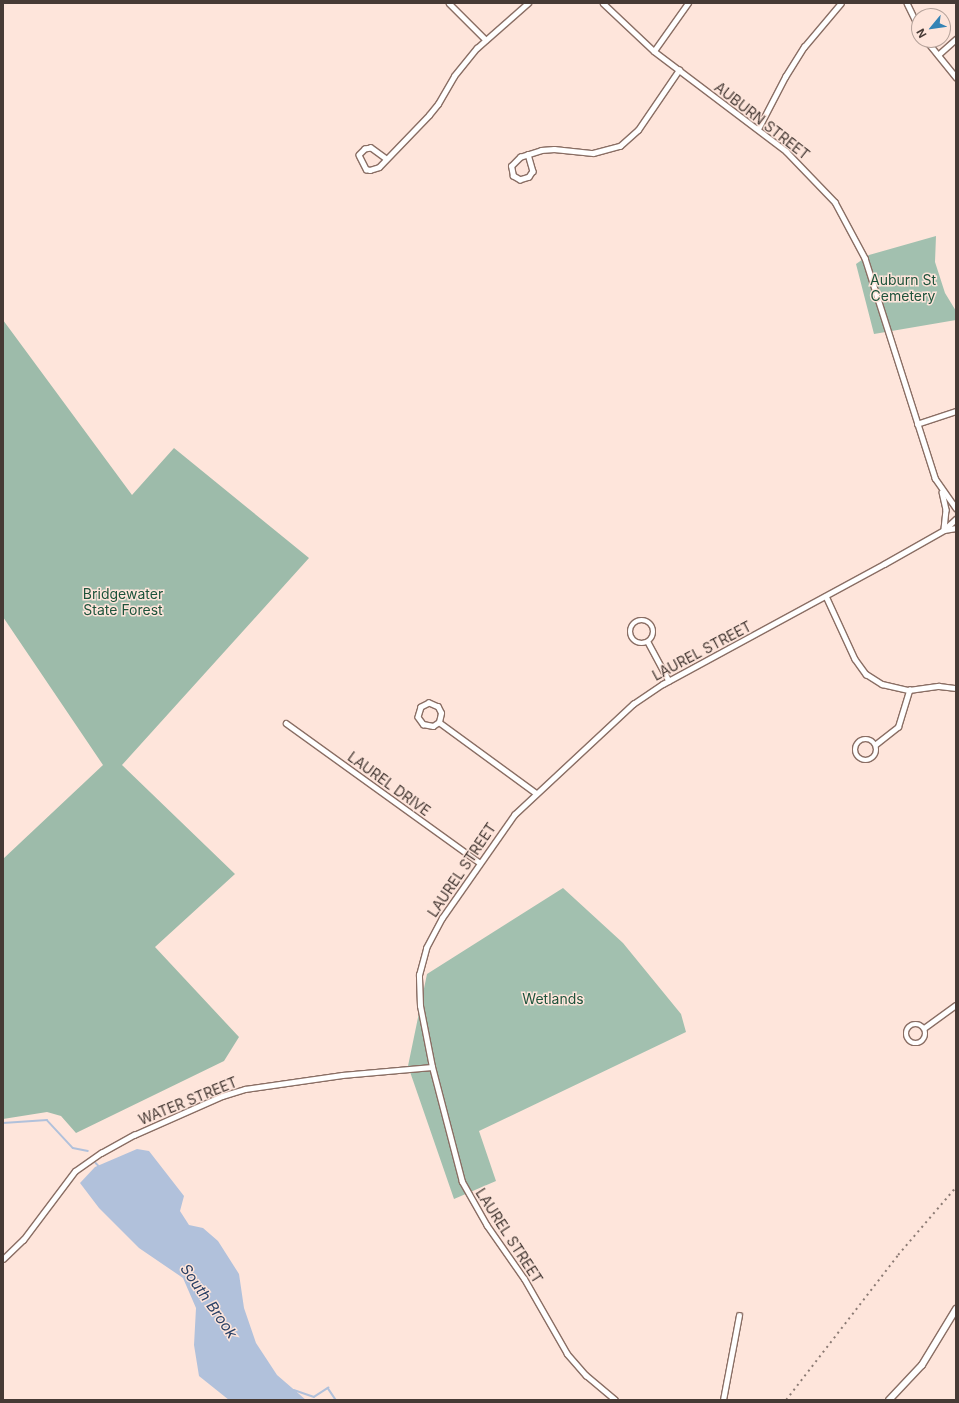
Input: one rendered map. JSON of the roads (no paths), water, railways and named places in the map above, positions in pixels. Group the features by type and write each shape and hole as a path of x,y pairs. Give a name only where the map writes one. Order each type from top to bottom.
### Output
{"main road":[{"path":"889,1400 927,1357 956,1309"}],"street":[{"path":"448,3 486,40"},
{"path":"386,159 371,148 365,148 359,155 362,166 370,170 386,159 438,104 460,67 486,40 515,18 528,3"},
{"name":"AUBURN STREET","path":"603,3 654,51 789,154 823,187 849,224 870,272 917,424 939,484 956,508"},
{"path":"654,51 688,3"},
{"path":"758,129 785,77 804,47 841,3"},
{"path":"938,55 956,38"},
{"path":"932,48 956,77"},
{"path":"528,154 533,171 529,177 520,180 513,176 511,166 520,157 528,154 560,149 598,153 620,146 638,130 679,70"},
{"path":"917,424 956,411"},
{"path":"939,484 946,510 944,530"},
{"name":"LAUREL STREET","path":"615,1400 570,1359 524,1278 472,1202 453,1155 432,1067 419,998 423,957 442,918 514,815 628,708 669,681 944,530 956,519"},
{"name":"LAUREL STREET","path":"944,530 956,528"},
{"path":"826,596 854,659 866,674 882,684 909,690 939,686 956,688"},
{"path":"643,620 652,627 653,635 648,642 638,644 632,639 630,628 635,622 643,620"},
{"path":"648,642 669,681"},
{"path":"876,744 898,727 909,690"},
{"path":"429,704 438,707 441,715 439,722 430,726 423,724 418,716 421,707 429,704"},
{"path":"439,722 536,793"},
{"name":"LAUREL DRIVE","path":"286,723 480,863"},
{"path":"870,739 876,744 877,751 871,760 860,759 856,753 856,746 860,740 870,739"},
{"path":"924,1028 956,1005"},
{"path":"917,1024 924,1028 925,1036 922,1041 915,1043 908,1039 906,1033 910,1026 917,1024"},
{"name":"WATER STREET","path":"3,1259 23,1240 75,1171 101,1153 134,1135 222,1096 245,1089 342,1075 432,1067"},
{"path":"723,1400 739,1315"}],"water":[{"path":"137,1149 149,1151 184,1196 180,1211 189,1225 203,1228 218,1241 239,1274 244,1308 256,1343 277,1375 306,1400 229,1400 199,1376 194,1345 196,1308 183,1278 139,1248 99,1208 80,1183 95,1167"}],"waterway":[{"name":"South Brook","path":"3,1123 47,1120 73,1148 88,1151"},
{"name":"South Brook","path":"96,1163 99,1166"},
{"name":"South Brook","path":"294,1390 314,1397 328,1388 336,1400"}],"railway":[{"path":"786,1400 898,1255 956,1187"}],"park label":[{"name":"Auburn St Cemetery","path":"903,288"},
{"name":"Bridgewater State Forest","path":"123,602"},
{"name":"Wetlands","path":"553,999"}]}
